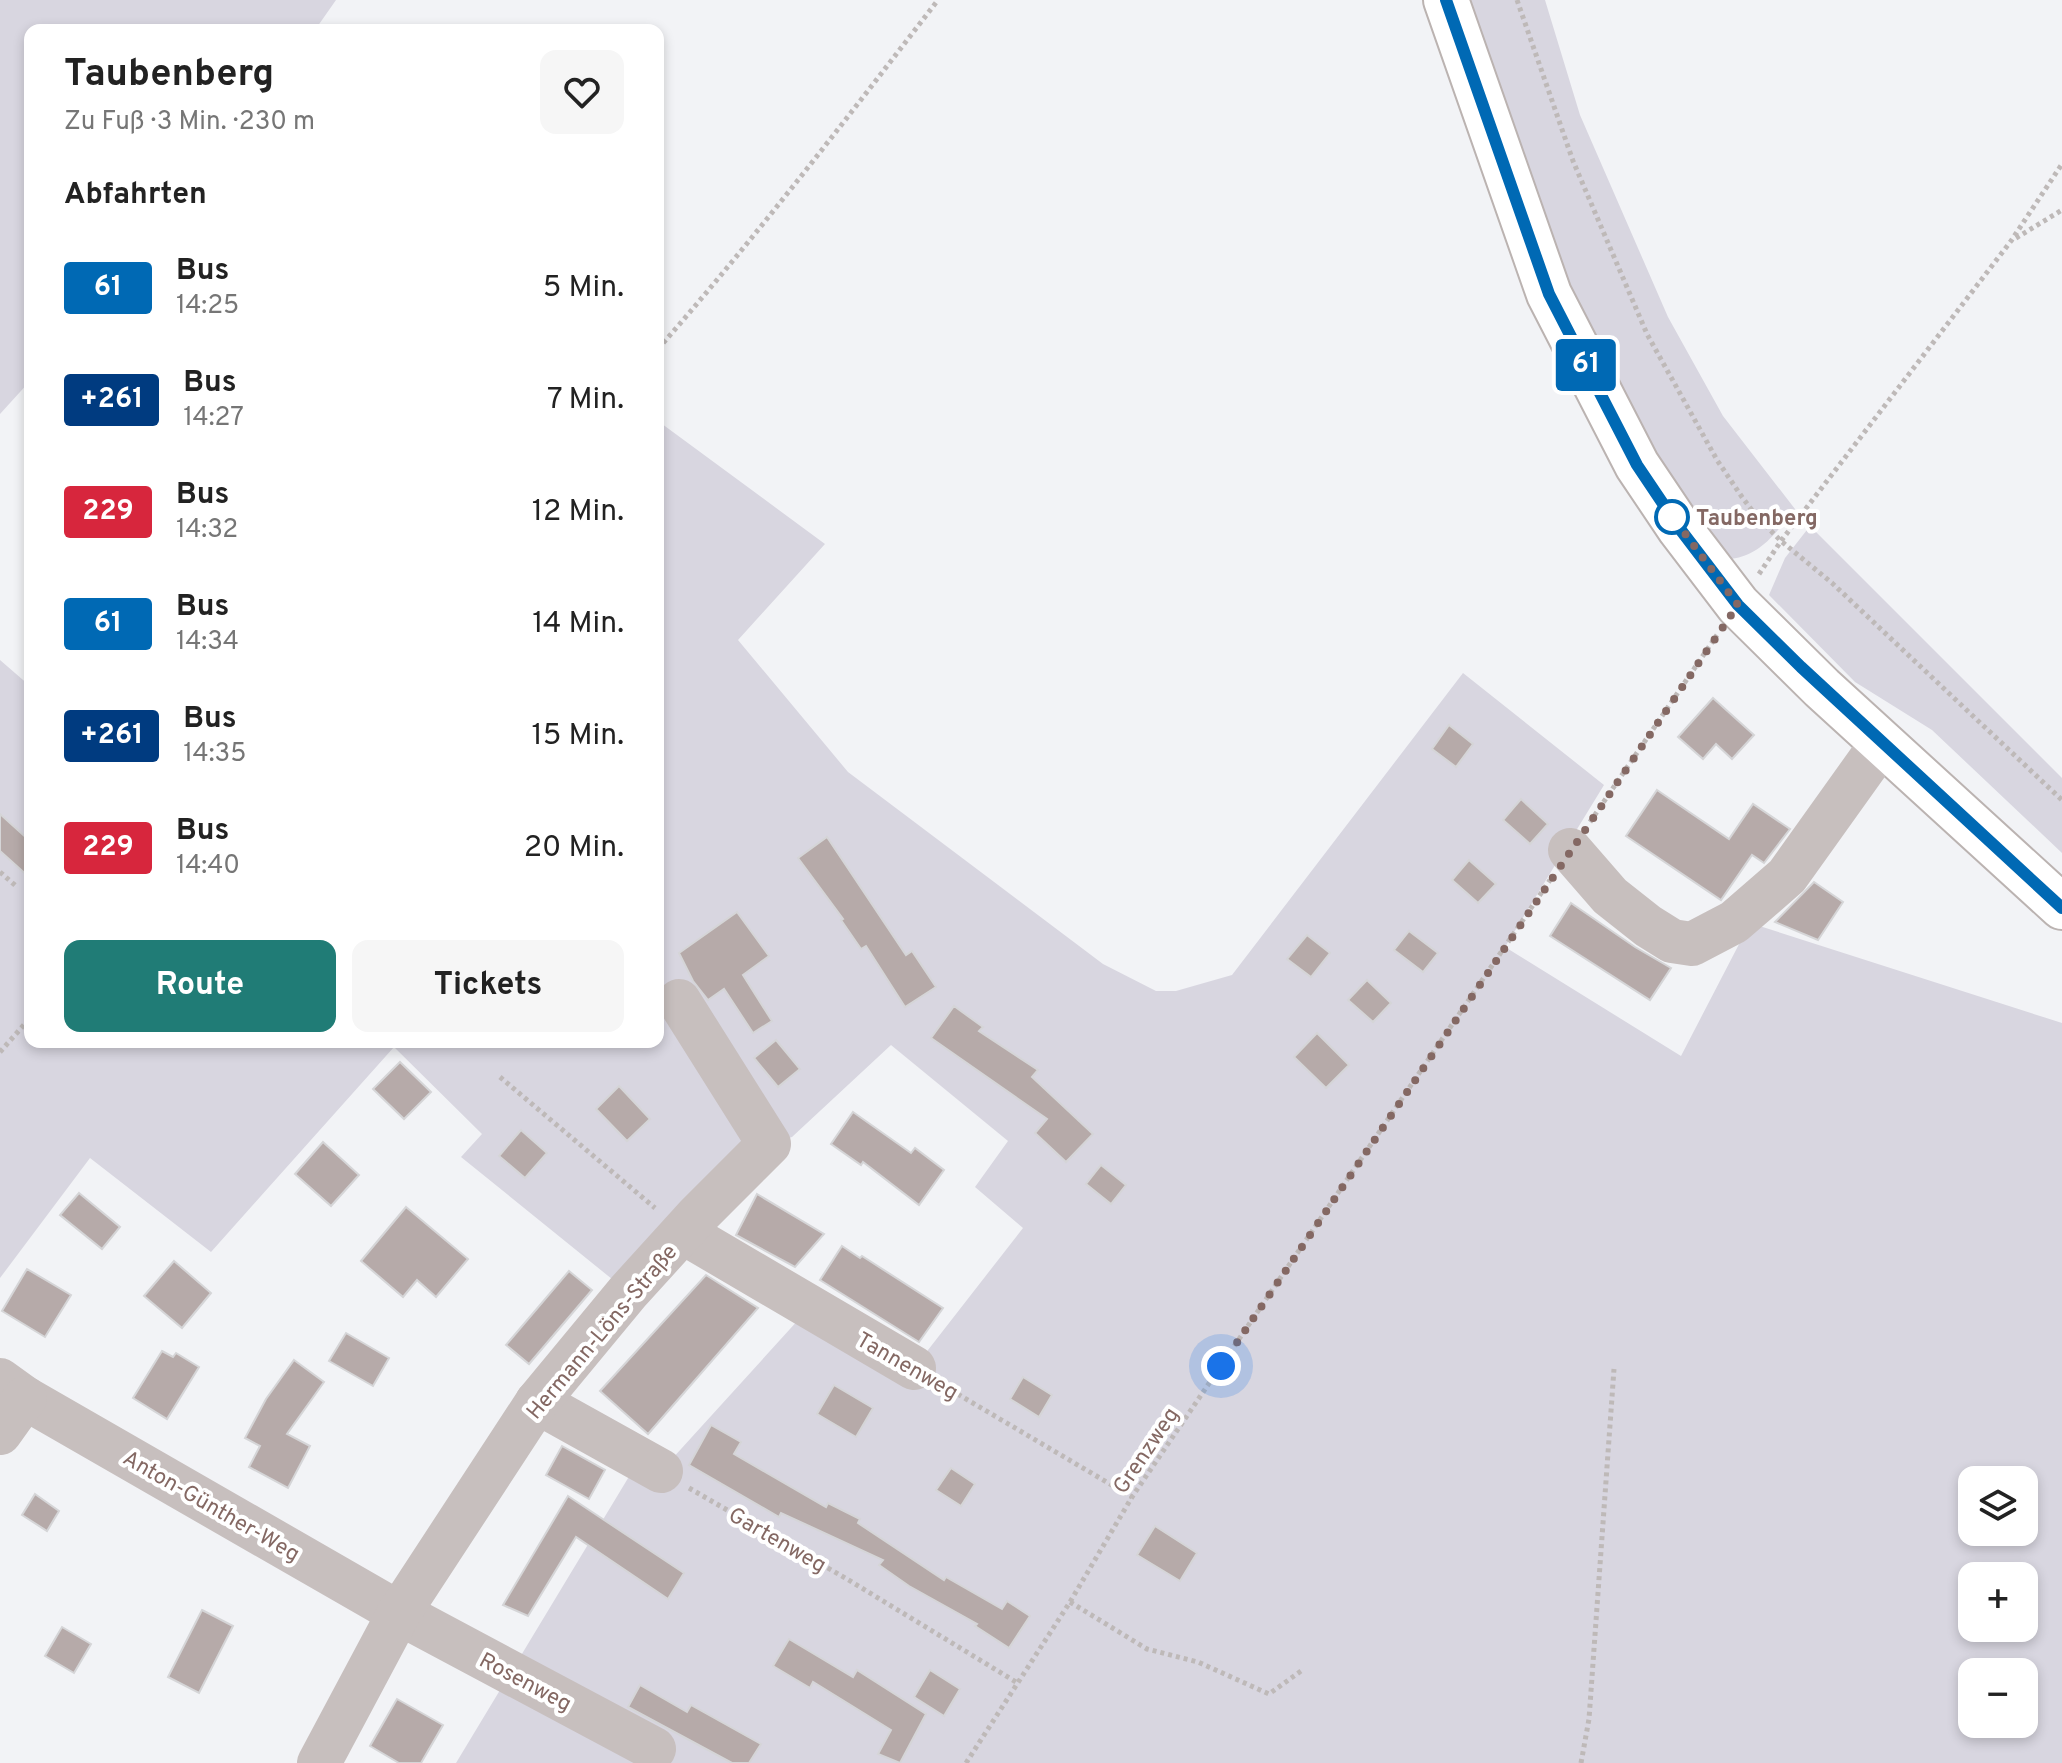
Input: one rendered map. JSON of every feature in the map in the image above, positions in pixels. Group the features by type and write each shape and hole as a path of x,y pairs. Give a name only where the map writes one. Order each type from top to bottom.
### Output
{"main road":[{"path":"1446,0 1549,294 1637,465 1680,529 1738,605 1822,688 2062,907"}],"street":[{"path":"1570,850 1610,896 1648,926 1672,941 1692,944 1734,922 1787,876 1882,743"},
{"name":"Hermann-Löns-Straße","path":"319,1763 399,1613 537,1402 628,1292 769,1144 679,1001"},
{"name":"Tannenweg","path":"684,1233 914,1368"},
{"name":"Anton-Günther-Weg","path":"0,1433 12,1389 399,1613"},
{"path":"537,1402 661,1471"},
{"name":"Rosenweg","path":"399,1613 654,1749"}],"path":[{"path":"664,342 828,142 938,0"},
{"path":"1517,0 1573,161 1647,334 1717,460 1757,517 1781,541 1832,583 2062,800"},
{"name":"Grenzweg","path":"966,1763 1070,1602 1132,1497 1781,541 2011,241 2062,164"},
{"path":"2011,241 2062,210"},
{"path":"0,872 17,887"},
{"path":"0,1052 24,1025"},
{"path":"500,1077 684,1233"},
{"name":"Tannenweg","path":"914,1368 1132,1497"},
{"path":"1581,1763 1589,1719 1614,1369"},
{"name":"Gartenweg","path":"661,1471 1016,1682"},
{"path":"1070,1602 1147,1649 1198,1662 1269,1694 1301,1671"}],"shaded area":[{"path":"0,0 336,0 319,24 24,24 24,388 0,414"},
{"path":"1461,0 1545,0 1580,115 1668,317 1723,416 1795,509 1768,541 1751,553 1731,559 1654,454 1566,285"},
{"path":"664,425 825,544 738,640 848,772 1103,964 1156,991 1176,991 1232,975 1463,673 1604,785 1505,947 1681,1056 1750,923 2062,1023 2062,1763 456,1763 639,1460 661,1471 810,1307 914,1368 1023,1228 975,1187 1008,1141 891,1045 792,1137 769,1144 628,1292 461,1157 482,1134 395,1048 664,1048"},
{"path":"1810,526 2062,778 2062,853 1932,730 1855,682 1769,595 1785,558"},
{"path":"0,660 24,681 24,1048 393,1048 211,1252 90,1158 0,1278"}],"building":[{"path":"1713,698 1754,735 1732,759 1716,744 1703,759 1678,737"},
{"path":"1449,725 1473,744 1456,767 1432,749"},
{"path":"1657,790 1729,839 1753,804 1790,829 1764,863 1752,855 1721,900 1626,836"},
{"path":"1521,799 1548,824 1530,844 1503,820"},
{"path":"0,814 24,836 24,873 0,851"},
{"path":"827,837 906,955 912,951 936,987 905,1007 866,946 861,949 798,858"},
{"path":"1469,860 1496,884 1478,903 1452,880"},
{"path":"1814,882 1843,902 1818,940 1775,922"},
{"path":"1571,903 1671,968 1650,1000 1550,936"},
{"path":"737,912 769,956 743,975 772,1021 753,1033 724,989 708,1000 693,981 679,953"},
{"path":"1409,931 1438,953 1423,972 1394,950"},
{"path":"1307,935 1330,953 1311,977 1287,959"},
{"path":"1367,980 1391,1003 1373,1022 1348,1000"},
{"path":"954,1006 983,1027 979,1031 1038,1070 1032,1077 1093,1134 1066,1162 1035,1133 1047,1119 931,1038"},
{"path":"1317,1033 1349,1065 1326,1088 1294,1057"},
{"path":"776,1040 800,1069 778,1087 754,1058"},
{"path":"400,1062 431,1092 404,1119 373,1089"},
{"path":"619,1086 650,1119 627,1141 596,1109"},
{"path":"853,1112 911,1153 915,1148 944,1170 919,1205 863,1162 861,1165 831,1144"},
{"path":"521,1130 547,1153 525,1178 499,1156"},
{"path":"323,1142 359,1175 331,1206 295,1174"},
{"path":"1101,1165 1126,1185 1111,1204 1086,1184"},
{"path":"79,1193 120,1227 102,1249 60,1215"},
{"path":"757,1194 824,1234 795,1267 736,1235"},
{"path":"406,1207 468,1259 436,1297 417,1280 403,1297 361,1261"},
{"path":"842,1246 943,1308 919,1342 820,1280"},
{"path":"174,1261 211,1293 182,1328 144,1296"},
{"path":"27,1269 71,1295 45,1337 2,1311"},
{"path":"569,1271 592,1290 529,1364 506,1345"},
{"path":"706,1275 758,1308 648,1434 600,1391"},
{"path":"346,1333 389,1358 373,1386 329,1361"},
{"path":"162,1351 173,1357 176,1353 199,1367 167,1419 133,1398"},
{"path":"294,1360 324,1382 287,1434 310,1446 288,1488 249,1467 260,1446 245,1438 266,1399"},
{"path":"1023,1377 1052,1395 1039,1417 1010,1399"},
{"path":"834,1385 873,1408 856,1437 817,1414"},
{"path":"711,1425 741,1442 734,1454 826,1507 828,1503 860,1519 858,1523 944,1580 946,1577 1002,1609 1007,1601 1030,1616 1009,1648 975,1626 977,1624 909,1586 879,1565 883,1560 781,1513 779,1517 689,1465"},
{"path":"562,1446 605,1470 589,1499 546,1475"},
{"path":"951,1468 975,1484 961,1506 936,1490"},
{"path":"35,1494 59,1511 47,1531 22,1515"},
{"path":"568,1496 684,1573 668,1599 576,1537 528,1616 503,1605"},
{"path":"1155,1526 1197,1553 1180,1581 1137,1555"},
{"path":"202,1610 233,1626 199,1693 168,1677"},
{"path":"62,1627 91,1644 74,1673 45,1656"},
{"path":"789,1639 853,1677 857,1670 926,1714 900,1763 878,1754 891,1730 813,1682 810,1688 773,1666"},
{"path":"930,1670 960,1689 944,1716 914,1697"},
{"path":"640,1685 687,1712 691,1705 761,1744 749,1763 732,1763 628,1707"},
{"path":"397,1699 443,1725 421,1763 399,1763 370,1746"}],"bus line":[{"name":"61","path":"1446,0 1549,294 1637,465 1680,529 1738,605 1842,707 2062,908"}],"place":[{"name":"Taubenberg","path":"1672,517"}],"route":[{"path":"1221,1366 1738,605 1666,508 1672,517"}]}
